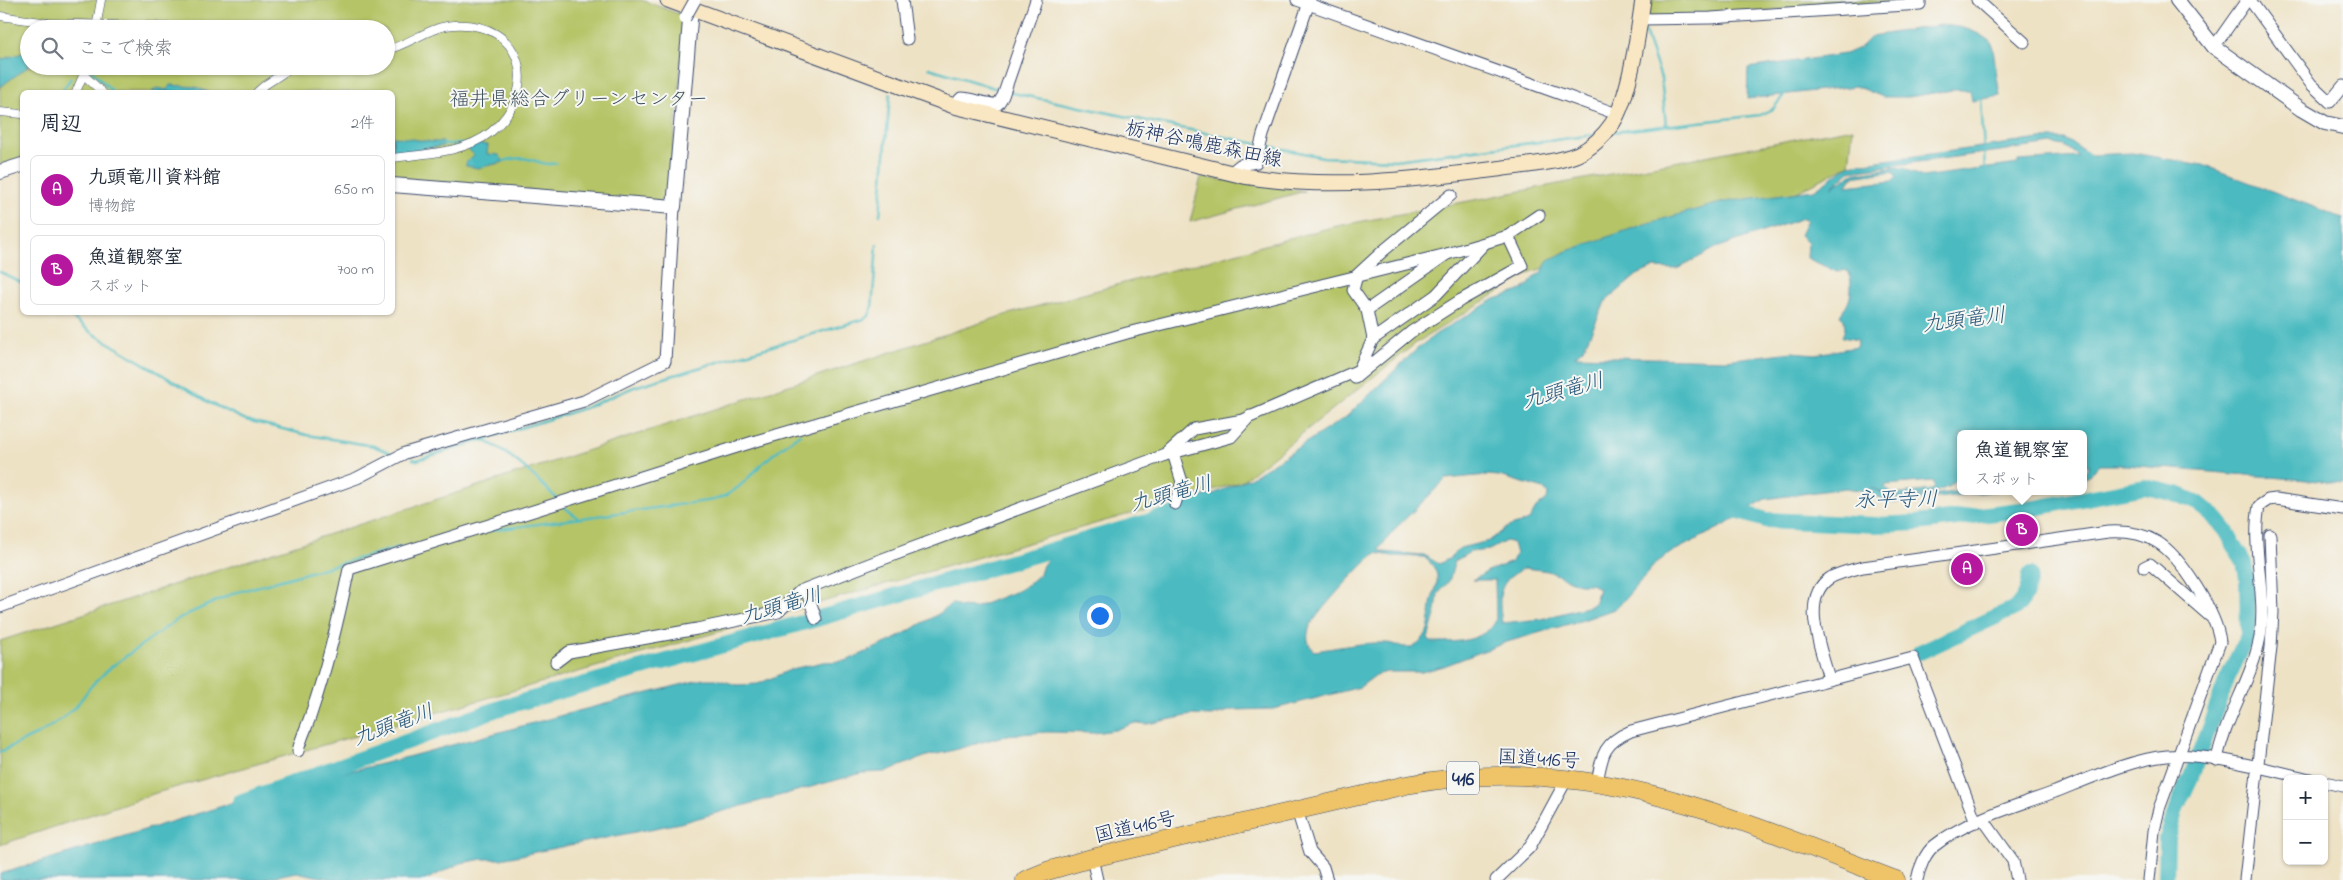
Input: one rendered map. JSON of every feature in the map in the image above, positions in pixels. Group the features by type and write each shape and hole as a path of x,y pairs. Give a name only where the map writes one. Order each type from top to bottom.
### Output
{"highway":[{"name":"国道416号","path":"1025,880 1047,871 1092,858 1431,780 1489,777 1563,778 1657,796 1733,819 1896,880"}],"main road":[{"name":"栃神谷鳴鹿森田線","path":"668,0 954,106 1230,173 1268,180 1302,182 1401,180 1546,162 1579,153 1592,146 1615,119 1627,82 1643,0"}],"street":[{"path":"98,20 101,0"},
{"path":"902,0 907,38"},
{"path":"954,106 961,98 972,98 991,104 998,104 1003,96 1036,0"},
{"path":"1640,19 1711,18 1880,8 1920,4 1920,0"},
{"path":"1977,0 2024,42"},
{"path":"2177,0 2214,47 2301,109 2325,123 2343,127"},
{"path":"2214,47 2248,0 2311,84 2330,102 2343,86"},
{"path":"1230,173 1240,165 1256,162 1305,1 1615,119"},
{"path":"0,607 357,478 405,453 584,400 665,361 674,206 691,9"},
{"path":"0,16 27,20"},
{"path":"395,47 452,25 476,26 494,33 511,46 520,63 520,83 509,112 490,132 465,146 433,153 395,158"},
{"path":"259,90 280,75"},
{"path":"77,90 85,76 100,90"},
{"path":"0,112 20,114"},
{"path":"0,172 20,166"},
{"path":"395,185 674,206"},
{"path":"1373,339 1367,310 1353,290 1357,275 1383,251 1452,195"},
{"path":"298,751 312,713 333,641 349,569 756,441 1117,336 1447,254 1508,236 1539,215"},
{"path":"1486,242 1436,295 1373,339 1355,378 1410,332 1461,300 1522,266 1508,236"},
{"path":"1367,310 1447,254"},
{"path":"1169,454 1194,429 1250,416 1358,370"},
{"path":"556,662 569,652 697,630 778,612 800,591 872,563 1169,454 1231,437 1250,416"},
{"path":"1169,454 1182,482 1175,504"},
{"path":"2213,759 2255,658 2260,635 2259,506 2268,500 2276,499 2343,509"},
{"path":"1829,679 1813,609 1820,588 1830,578 1863,567 2108,532 2133,533 2157,542 2169,551 2205,602 2219,631 2218,650 2181,755 2159,809 2154,830 2149,880"},
{"path":"2245,880 2274,612 2270,535"},
{"path":"2144,567 2150,564 2215,620"},
{"path":"806,589 816,619"},
{"path":"1597,783 1601,758 1607,746 1623,734 1913,658 1979,820 2012,860 2017,880"},
{"path":"1917,880 1928,851 1979,820 2106,772 2150,759 2181,755 2213,759 2291,775"},
{"path":"1496,880 1530,847 1563,786 1563,778"},
{"path":"2328,783 2343,786"},
{"path":"1297,810 1310,852 1323,867 1327,880"},
{"path":"1092,858 1097,880"}],"green space":[{"name":"福井県総合グリーンセンター","path":"0,0 642,0 679,14 683,21 679,92 668,195 661,202 395,178 395,90 20,90 20,159 0,165"},
{"path":"1643,0 1920,0 1640,19"},
{"path":"1853,128 1849,165 1793,194 1531,272 1416,343 1241,482 156,793 0,845 0,641 1005,315 1332,227"},
{"path":"1201,177 1305,191 1190,222"}],"water":[{"path":"1941,25 1968,30 1992,43 2000,96 1972,101 1970,90 1952,90 1909,97 1883,97 1856,86 1747,99 1748,68 1845,54 1861,47 1872,36"},
{"path":"20,54 20,73 0,87 0,60"},
{"path":"170,85 196,87 203,90 167,90"},
{"path":"395,137 443,142 443,146 395,153"},
{"path":"2040,139 2065,139 2091,155 2132,153 2203,165 2343,218 2343,483 2126,465 2099,465 2087,477 2087,469 2090,465 2087,465 2087,430 1957,430 1957,479 1948,487 1930,494 1895,498 1870,487 1895,500 1957,492 1957,495 1962,495 1894,503 1860,490 1845,488 1765,499 1725,525 1672,552 1656,563 1617,608 1507,642 1444,666 1422,672 1387,672 1376,675 1360,687 1274,709 1233,710 1211,716 1192,715 1147,724 1135,723 1115,730 1094,733 1046,732 1007,735 927,756 884,772 862,773 680,823 501,859 483,859 461,863 425,880 335,880 296,872 259,880 0,880 0,874 298,783 385,763 703,679 716,679 737,685 758,684 792,669 823,662 846,661 893,640 940,613 952,603 959,607 974,608 1017,591 1029,584 1040,574 1043,565 1055,551 1069,542 1117,526 1128,528 1146,526 1158,520 1182,499 1211,495 1250,478 1346,417 1417,349 1436,334 1495,299 1517,292 1528,286 1535,276 1542,273 1547,261 1567,251 1645,224 1724,202 1814,190 1849,165","holes":["2053,144 2065,146 2079,157 2018,161 2018,164 1922,177 1904,168 1897,167 1852,174 1832,187 1850,171","1893,171 1897,177 1893,181 1846,186 1852,177","1803,218 1807,220 1800,235 1808,242 1807,258 1837,272 1844,270 1849,272 1851,293 1847,305 1840,316 1844,319 1845,329 1842,337 1858,340 1856,347 1816,354 1792,352 1726,360 1575,356 1584,348 1605,302 1637,275 1653,268 1677,269 1716,248","1487,475 1499,476 1544,489 1548,494 1547,499 1536,508 1529,520 1508,527 1489,541 1460,548 1450,558 1439,564 1424,555 1382,552 1379,549 1396,528 1446,479","1932,481 1935,487 1932,490 1894,495 1885,488 1886,485","1506,541 1513,543 1516,554 1512,562 1488,571 1473,580 1495,580 1496,621 1483,634 1467,640 1431,642 1428,639 1436,611 1438,594 1449,581 1455,561 1470,552 1489,550","1376,553 1392,556 1424,557 1433,566 1437,575 1437,584 1427,632 1419,643 1411,647 1377,643 1314,651 1309,644 1308,638 1308,632 1312,623 1328,602","1525,568 1548,571 1579,584 1591,584 1599,588 1595,602 1590,606 1541,619 1502,623 1500,597 1504,584"]},
{"path":"478,144 488,145 487,154 499,155 504,162 478,168 466,166 466,163 474,155 468,149"}],"waterway":[{"path":"1645,32 1661,78 1666,125"},
{"path":"929,68 1001,90"},
{"path":"96,75 111,90"},
{"path":"62,90 71,78"},
{"path":"1008,92 1258,144"},
{"path":"1612,132 1760,115 1773,109 1786,92"},
{"path":"880,215 890,94"},
{"path":"1981,97 1985,172"},
{"path":"1263,145 1323,157 1395,160 1595,135"},
{"path":"443,144 461,144"},
{"path":"504,161 522,158 545,164 556,163"},
{"path":"413,459 417,460 585,408 634,387 864,319 869,316 872,308 877,245"},
{"path":"0,272 20,282"},
{"path":"69,315 92,333 210,403 246,420 307,435 374,446 393,454"},
{"path":"486,531 714,500 734,490 769,457 800,434"},
{"path":"481,439 512,458 558,500"},
{"name":"永平寺川","path":"1723,507 1766,520 1876,525 1917,523 2035,508 2145,487 2177,494 2198,503 2215,517 2227,532 2244,563 2247,578 2248,636 2227,679 2191,777 2176,809 2167,838 2166,880"},
{"path":"563,506 578,518"},
{"name":"九頭竜川","path":"240,802 500,708 816,619 1181,512"},
{"path":"0,752 42,732 63,718 111,667 175,621 188,614 234,593 400,547"},
{"path":"1920,652 2015,608 2022,601 2026,593 2030,575"}],"place":[{"name":"魚道観察室","path":"2022,530"},
{"name":"九頭竜川資料館","path":"1967,569"}]}
